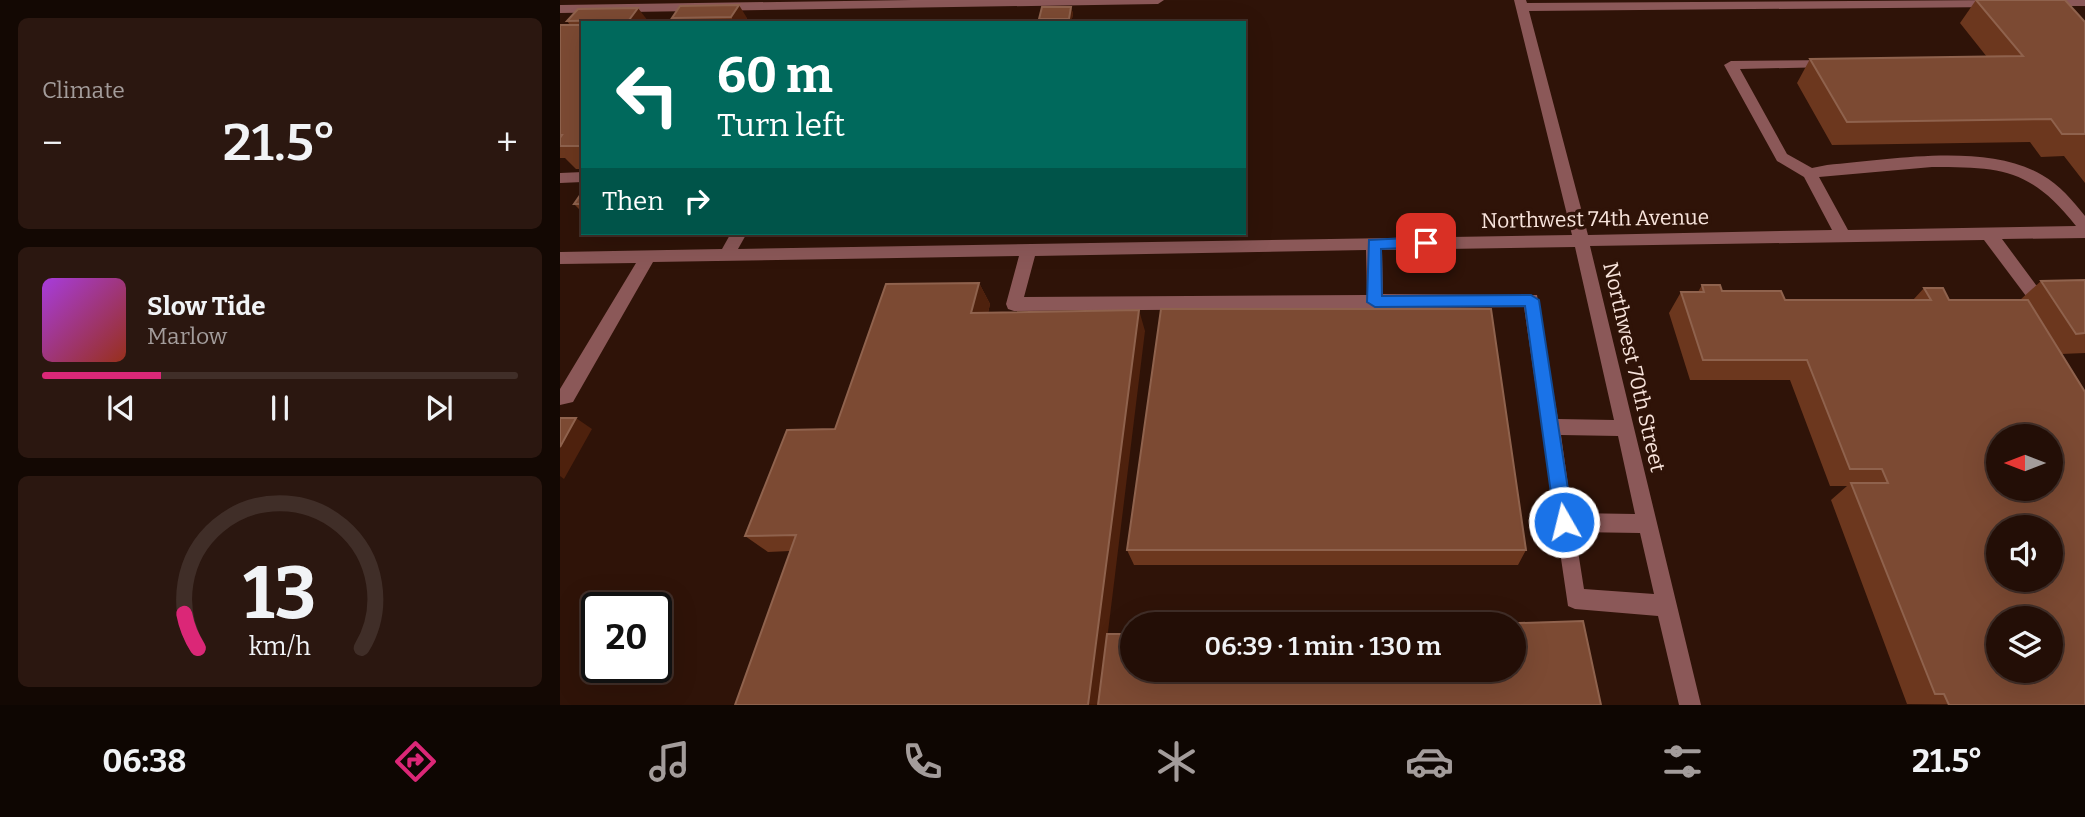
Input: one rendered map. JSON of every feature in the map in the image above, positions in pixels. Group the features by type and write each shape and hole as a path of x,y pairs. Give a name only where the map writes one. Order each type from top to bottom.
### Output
{"street":[{"path":"560,9 635,4 1158,0"},
{"path":"2032,2 2085,2"},
{"path":"1521,3 1980,3 2004,7"},
{"name":"Northwest 70th Street","path":"1521,3 1581,240 1690,705"},
{"path":"1839,63 1731,65 1782,157 1810,174 1843,236"},
{"path":"1810,174 1827,170 1961,162 2009,167 2032,175 2049,187 2066,202 2085,230"},
{"path":"560,178 581,177"},
{"name":"Northwest 74th Avenue","path":"560,258 1030,249 1165,240 1374,244 1989,234 2085,230"},
{"path":"1989,234 2032,291 2085,291"},
{"path":"727,255 738,235"},
{"path":"923,251 929,235"},
{"path":"1374,244 1375,302"},
{"path":"1030,249 1014,304 1531,300 1575,599 1666,606"},
{"path":"560,397 568,397 648,257"},
{"path":"1550,426 1625,428"},
{"path":"1564,522 1647,524"}],"building":[{"path":"1976,0 2065,0 2085,22 2085,134 2062,134 2051,119 1847,122 1810,59 2023,56"},
{"path":"739,5 731,17 672,18 680,6"},
{"path":"1042,7 1071,7 1069,19 1039,19"},
{"path":"638,8 629,20 567,21 578,9"},
{"path":"560,25 581,25 581,146 560,146"},
{"path":"581,194 581,204 574,204"},
{"path":"2085,280 2085,333 2076,334 2041,281"},
{"path":"979,283 971,313 1139,310 1088,705 735,705 796,535 745,536 787,430 835,429 886,284"},
{"path":"1702,285 1720,285 1722,291 1781,291 1785,300 1931,300 1924,288 1943,288 1949,300 2028,300 2085,392 2085,705 1949,705 1944,694 1935,694 1851,483 1888,483 1882,469 1850,469 1807,360 1703,360 1681,292 1704,292"},
{"path":"1161,309 1491,309 1526,550 1127,550"},
{"path":"560,418 576,418 560,447"},
{"path":"1583,621 1601,705 1098,705 1107,634 1120,634 1120,682 1526,682 1526,623"}],"route":[{"path":"1426,243 1374,244 1375,302 1531,300 1564,522"}]}
